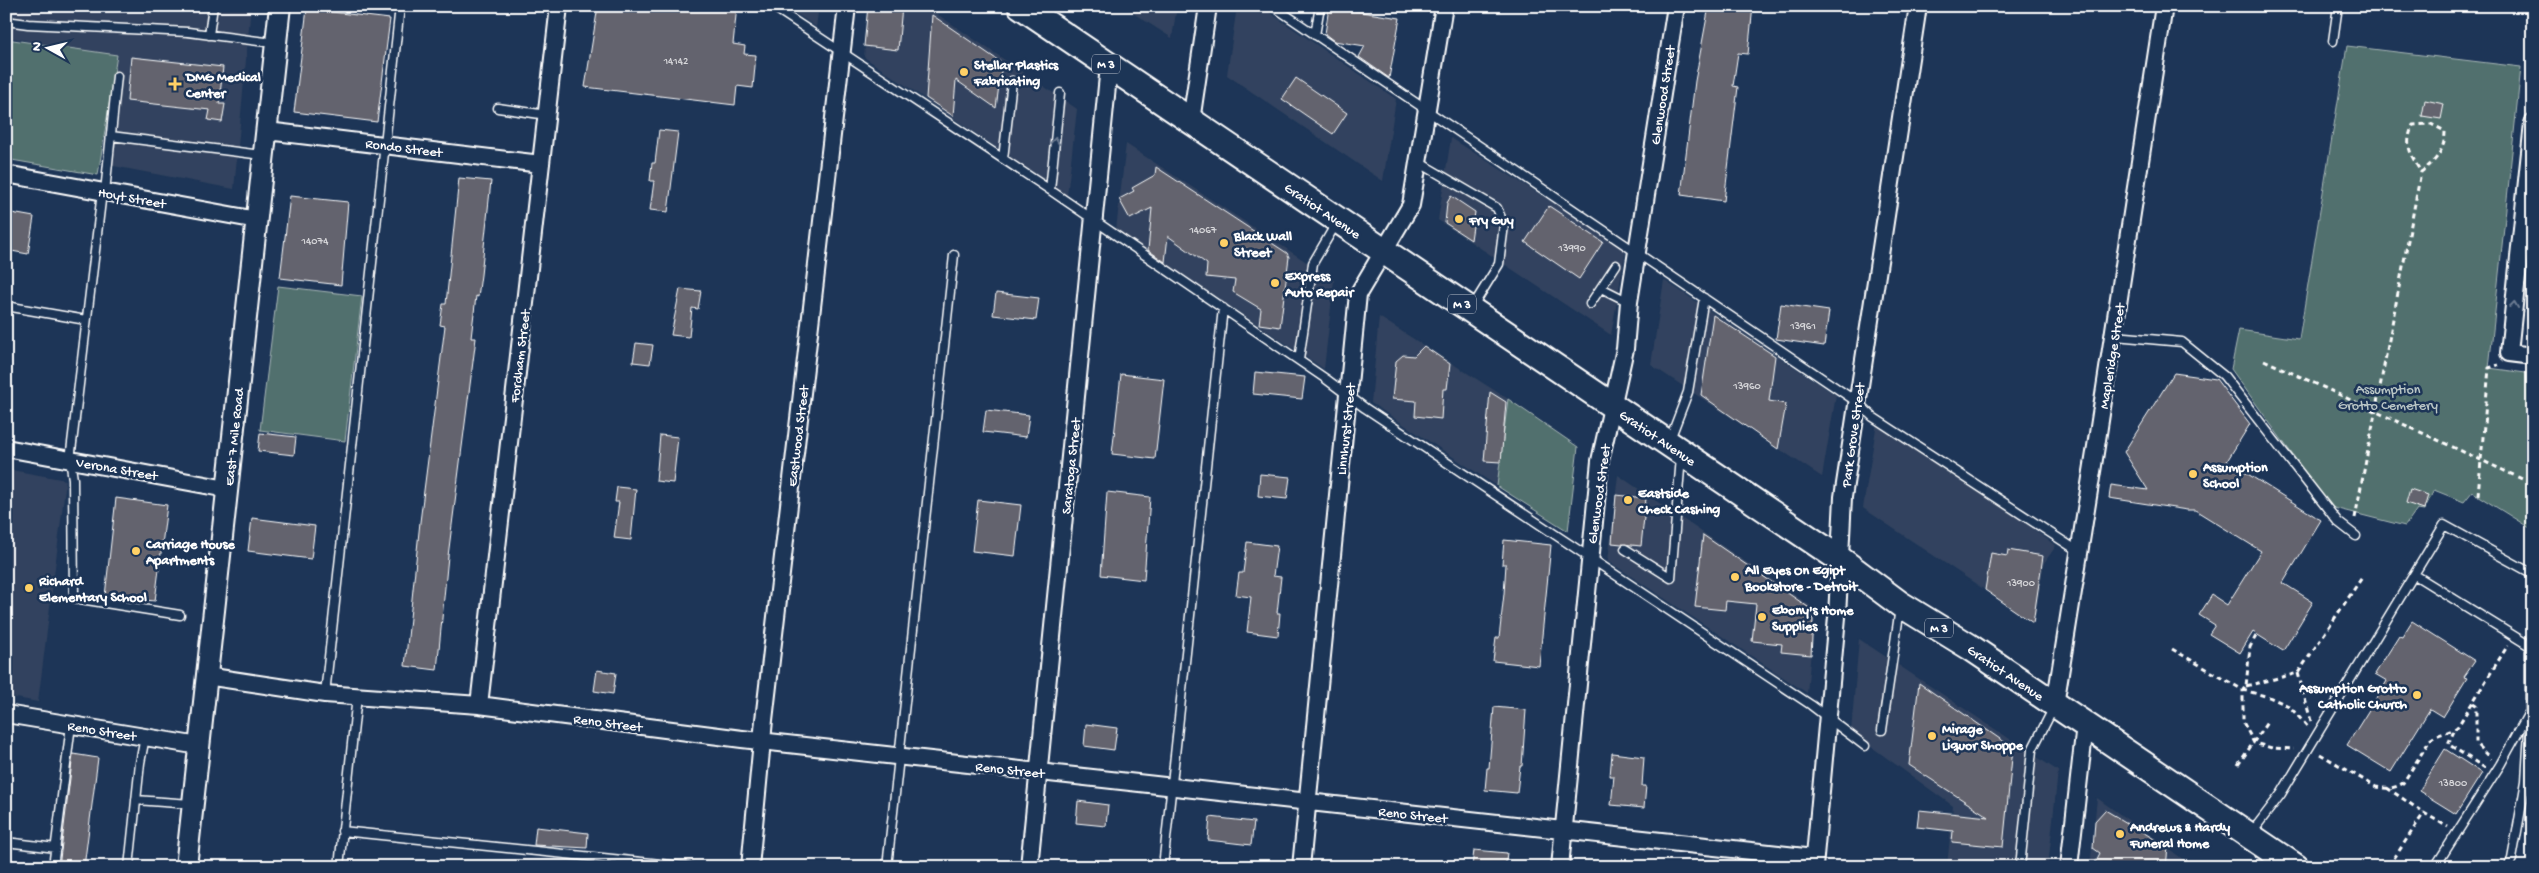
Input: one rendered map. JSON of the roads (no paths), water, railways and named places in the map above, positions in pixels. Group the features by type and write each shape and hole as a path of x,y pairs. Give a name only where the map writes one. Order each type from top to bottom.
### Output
{"main road":[{"name":"Gratiot Avenue","path":"1021,6 1841,560 1900,604 1970,647 2296,867"}],"street":[{"name":"East 7 Mile Road","path":"186,867 280,6"},
{"name":"Fordham Street","path":"479,706 559,6"},
{"name":"Eastwood Street","path":"750,867 847,6"},
{"path":"1192,121 1208,6"},
{"name":"Linnhurst Street","path":"1301,867 1358,294 1411,205 1420,163 1444,6"},
{"name":"Glenwood Street","path":"1560,867 1600,458 1625,349 1637,254 1676,6"},
{"name":"Park Grove Street","path":"1814,862 1828,720 1841,560 1844,497 1856,402 1918,6"},
{"name":"Mapleridge Street","path":"2055,705 2078,551 2115,336 2164,6"},
{"name":"Saratoga Street","path":"1029,867 1109,66"},
{"path":"2533,123 2509,353 2533,356"},
{"name":"Rondo Street","path":"267,131 542,164"},
{"name":"Hoyt Street","path":"6,174 258,220"},
{"name":"Verona Street","path":"6,448 228,489"},
{"name":"Reno Street","path":"206,676 325,694 479,706 763,741 1564,830 1814,862"},
{"name":"Reno Street","path":"6,714 198,746"},
{"path":"2069,867 2085,725"}],"lane":[{"path":"209,35 213,6"},
{"path":"325,694 400,6"},
{"path":"772,6 1050,190 1349,396 1810,705 1865,746"},
{"path":"1273,6 1704,298 1856,402 1874,417 2078,551"},
{"path":"1315,35 1320,6"},
{"path":"2333,41 2338,6"},
{"path":"6,21 209,35 276,44"},
{"path":"117,76 70,460 73,479 74,598 180,615"},
{"path":"1003,159 1012,81"},
{"path":"1050,190 1060,93"},
{"path":"498,108 547,115"},
{"path":"111,136 264,155"},
{"path":"1420,163 1497,208 1504,225 1499,264 1470,310"},
{"path":"1298,360 1313,263 1338,220"},
{"path":"888,867 954,255"},
{"path":"1590,304 1616,265"},
{"path":"1601,288 1630,302"},
{"path":"1625,549 1671,578 1675,448 1688,392 1704,298"},
{"path":"6,306 86,320"},
{"path":"1163,867 1222,308"},
{"path":"2115,336 2182,342 2224,376 2338,522 2356,536"},
{"path":"2250,836 2280,794 2444,526 2533,574"},
{"path":"2415,575 2514,636 2531,643 2526,781 2514,851 2508,867"},
{"path":"1882,730 1900,604"},
{"path":"339,867 357,696"},
{"path":"2020,867 2032,750 2055,705"},
{"path":"2434,867 2500,765 2530,711"},
{"path":"53,867 71,725"},
{"path":"129,867 145,737"},
{"path":"136,800 193,804"},
{"path":"342,831 690,867"},
{"path":"6,842 56,848"}],"place":[{"name":"Stellar Plastics Fabricating","path":"964,72"},
{"name":"DMG Medical Center","path":"175,84"},
{"name":"Fry Guy","path":"1459,219"},
{"name":"Black Wall Street","path":"1224,243"},
{"name":"Express Auto Repair","path":"1275,283"},
{"name":"Assumption School","path":"2193,474"},
{"name":"Eastside Check Cashing","path":"1628,500"},
{"name":"Carriage House Apartments","path":"136,551"},
{"name":"All Eyes On Egipt Bookstore - Detroit","path":"1735,577"},
{"name":"Richard Elementary School","path":"29,588"},
{"name":"Ebony's Home Supplies","path":"1762,617"},
{"name":"Assumption Grotto Catholic Church","path":"2417,695"},
{"name":"Mirage Liquor Shoppe","path":"1932,736"},
{"name":"Andrews & Hardy Funeral Home","path":"2120,834"}],"park label":[{"name":"Assumption Grotto Cemetery","path":"2388,396"}]}
